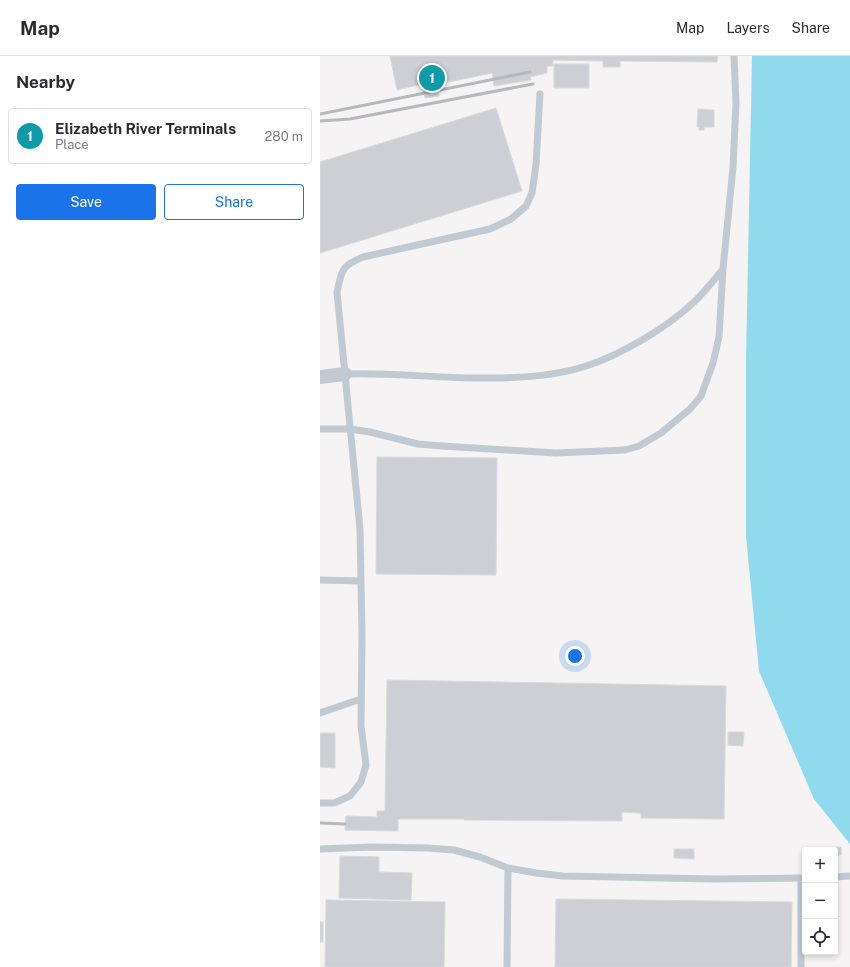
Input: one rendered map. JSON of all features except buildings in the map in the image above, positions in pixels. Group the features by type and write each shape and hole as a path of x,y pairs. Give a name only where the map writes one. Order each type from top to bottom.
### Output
{"street":[{"path":"320,377 344,374"}],"lane":[{"path":"320,429 350,429 384,435 418,444 556,453 625,450 639,446 675,422 690,409 701,396 713,363 719,337 723,269 733,167 736,103 734,56"},
{"path":"320,803 334,803 350,796 361,782 366,766 361,726 360,529 344,374 343,338 339,315 338,292 342,271 349,263 363,257 490,229 511,219 526,206 532,193 536,164 540,94"},
{"path":"344,374 496,378 555,373 586,366 618,353 669,322 696,300 723,269"},
{"path":"320,580 361,581"},
{"path":"320,713 362,699"},
{"path":"320,849 371,847 435,848 454,850 480,856 508,868 563,876 715,879 802,878"},
{"path":"507,967 508,868"},
{"path":"838,877 850,876"},
{"path":"801,967 803,883"}],"water":[{"path":"752,56 850,56 850,844 814,799 759,671 746,536 746,361"}],"railway":[{"path":"320,114 530,72"},
{"path":"320,121 350,119 533,84"},
{"path":"320,823 345,824"}],"place":[{"name":"Elizabeth River Terminals","path":"432,78"}]}
